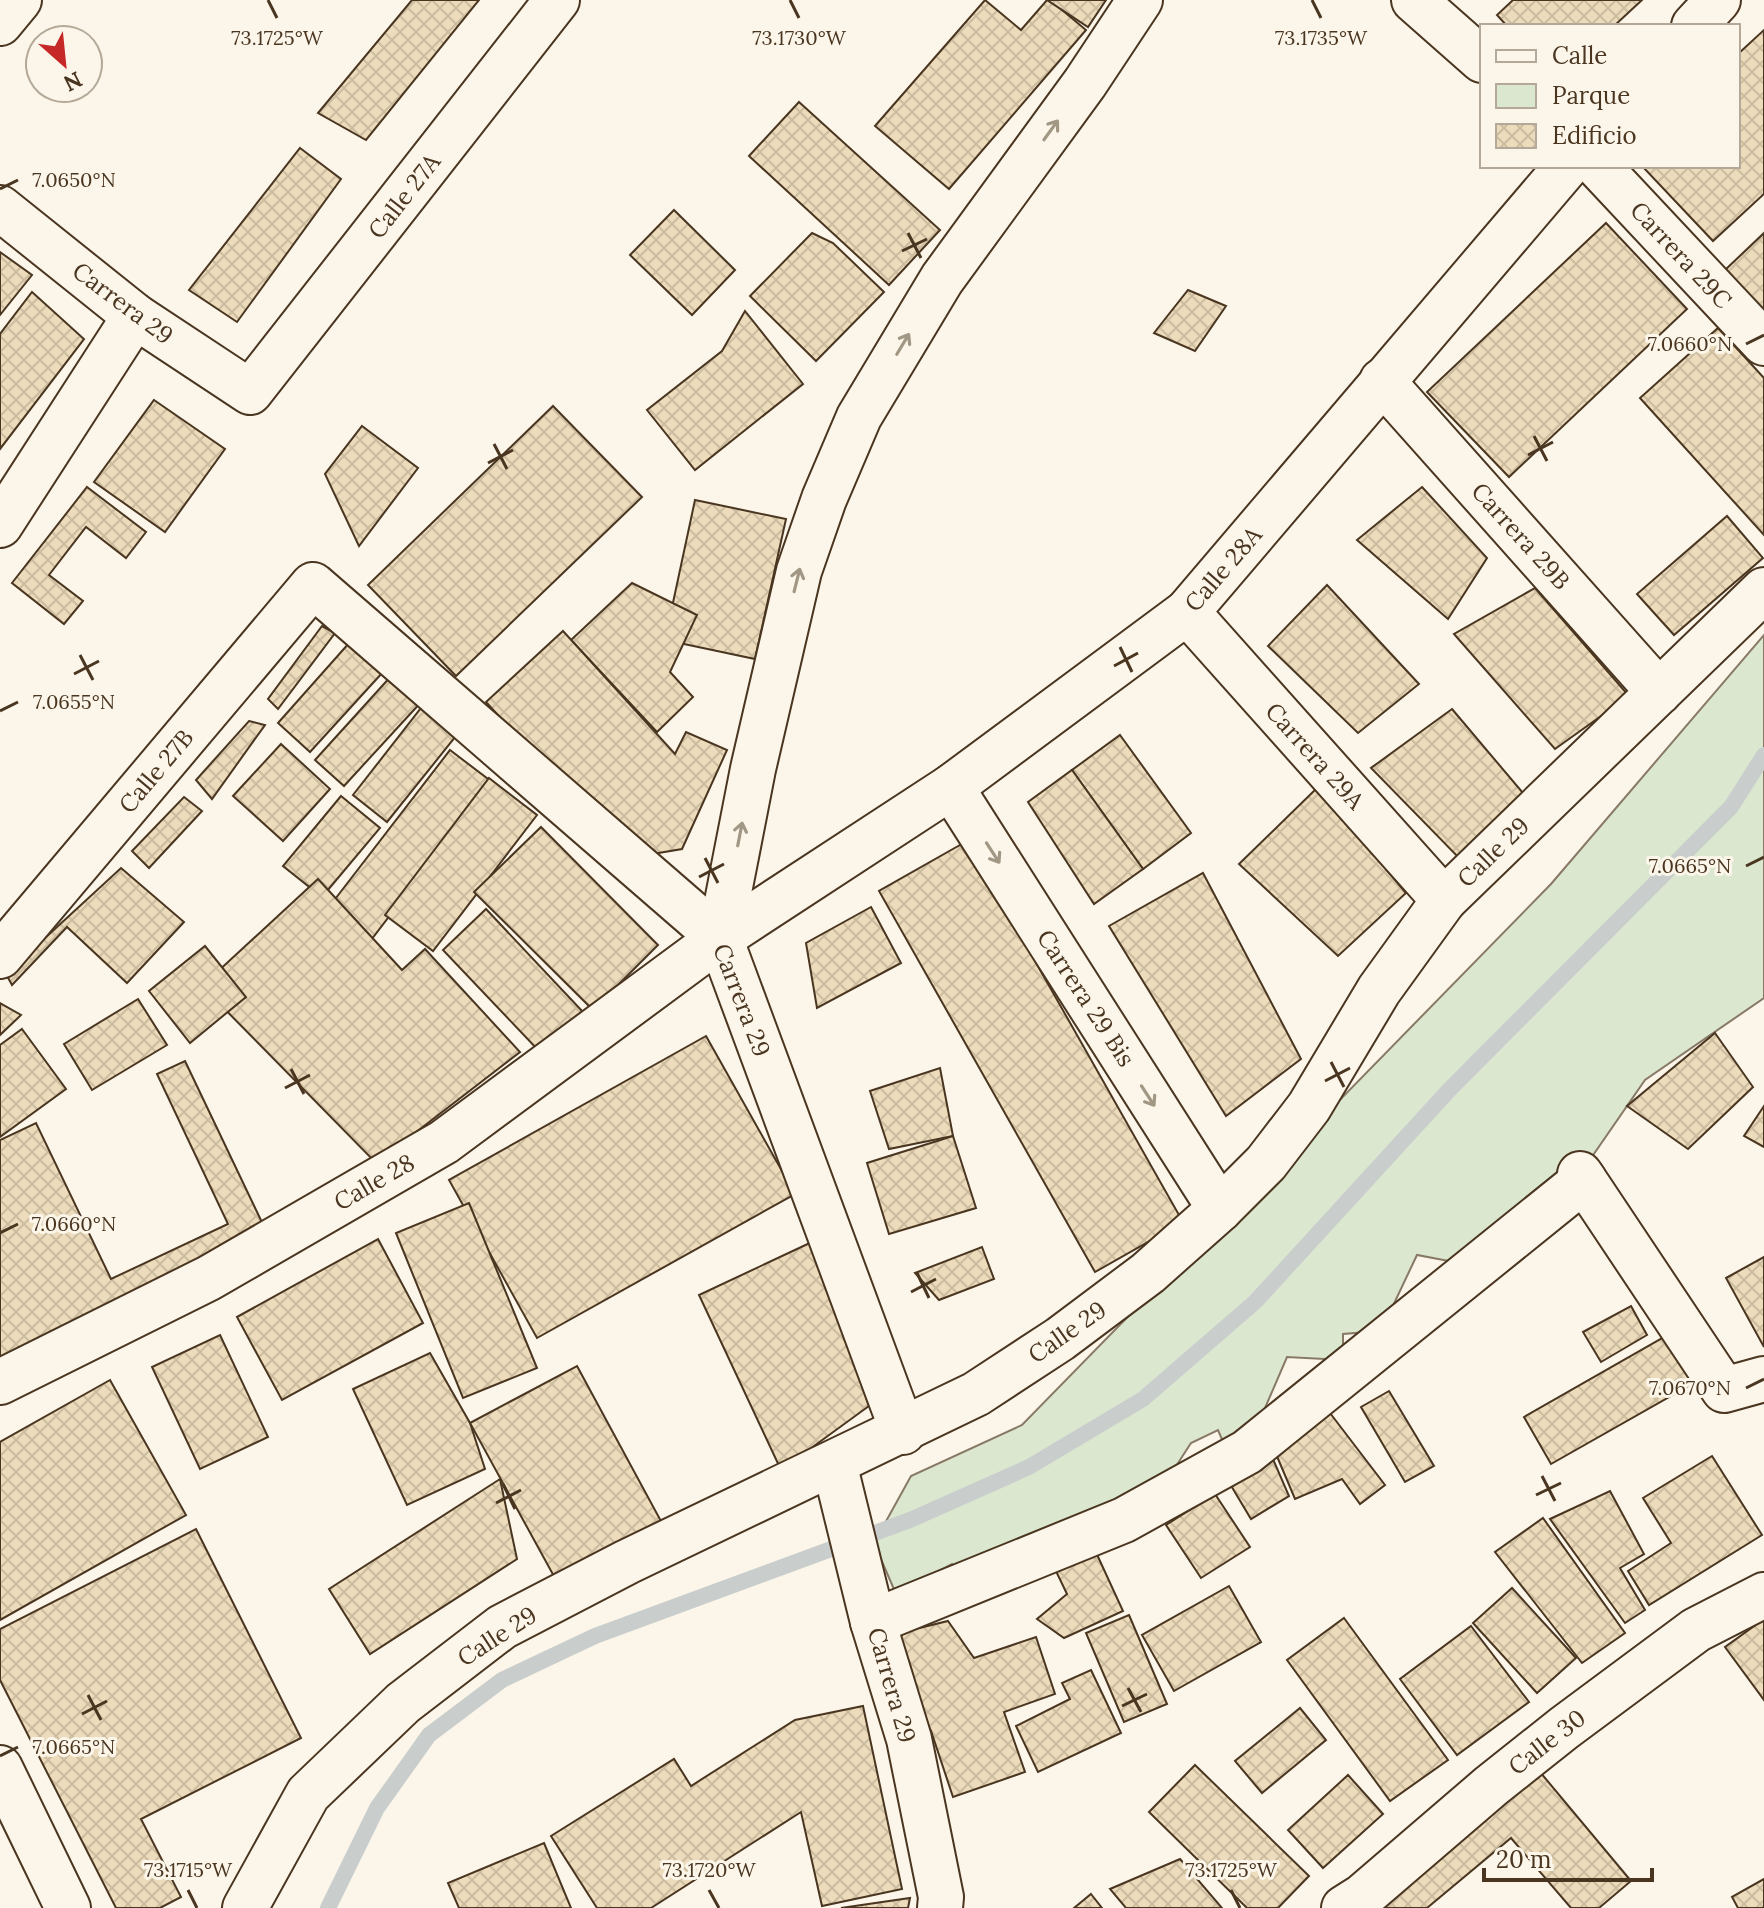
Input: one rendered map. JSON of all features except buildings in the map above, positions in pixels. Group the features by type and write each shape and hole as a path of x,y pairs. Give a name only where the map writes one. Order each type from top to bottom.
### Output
{"street":[{"path":"0,23 19,0"},
{"name":"Calle 27A","path":"250,392 557,0"},
{"path":"720,938 753,769 799,571 824,499 859,417 942,279 1085,83 1140,0"},
{"path":"1414,0 1480,58"},
{"path":"1696,24 1718,0"},
{"name":"Calle 28A","path":"720,938 951,787 1187,612 1565,168"},
{"name":"Carrera 29C","path":"1600,168 1764,343"},
{"name":"Carrera 29","path":"0,208 135,316 250,392"},
{"path":"0,525 135,316"},
{"name":"Carrera 29B","path":"1382,381 1659,692"},
{"name":"Carrera 29","path":"313,585 720,938 903,1432"},
{"name":"Calle 27B","path":"0,956 313,585"},
{"name":"Calle 29","path":"245,1908 308,1794 403,1703 502,1627 627,1562 903,1432 976,1394 1060,1339 1148,1273 1266,1163 1309,1107 1379,990 1444,900 1764,590"},
{"name":"Carrera 29A","path":"1187,612 1444,900"},
{"name":"Carrera 29 Bis","path":"951,787 1220,1209"},
{"name":"Calle 28","path":"0,1382 209,1278 444,1142 720,938"},
{"path":"872,1611 1124,1520 1247,1452 1582,1177 1724,1390 1764,1379"},
{"name":"Carrera 29","path":"834,1463 909,1739 941,1897 940,1908"},
{"name":"Calle 30","path":"1344,1908 1363,1896 1564,1728 1696,1630 1764,1595"},
{"path":"0,1768 68,1908"}],"green space":[{"path":"1764,635 1764,998 1645,1080 1580,1174 1459,1263 1417,1255 1381,1331 1343,1334 1343,1360 1287,1357 1259,1422 1227,1451 1218,1430 1191,1443 1158,1494 970,1588 952,1564 896,1594 874,1543 911,1476 1022,1425 1551,884"}],"waterway":[{"path":"328,1908 377,1808 429,1735 502,1680 595,1636 910,1520 1029,1467 1143,1399 1255,1302 1450,1089 1731,807 1764,755"}]}
